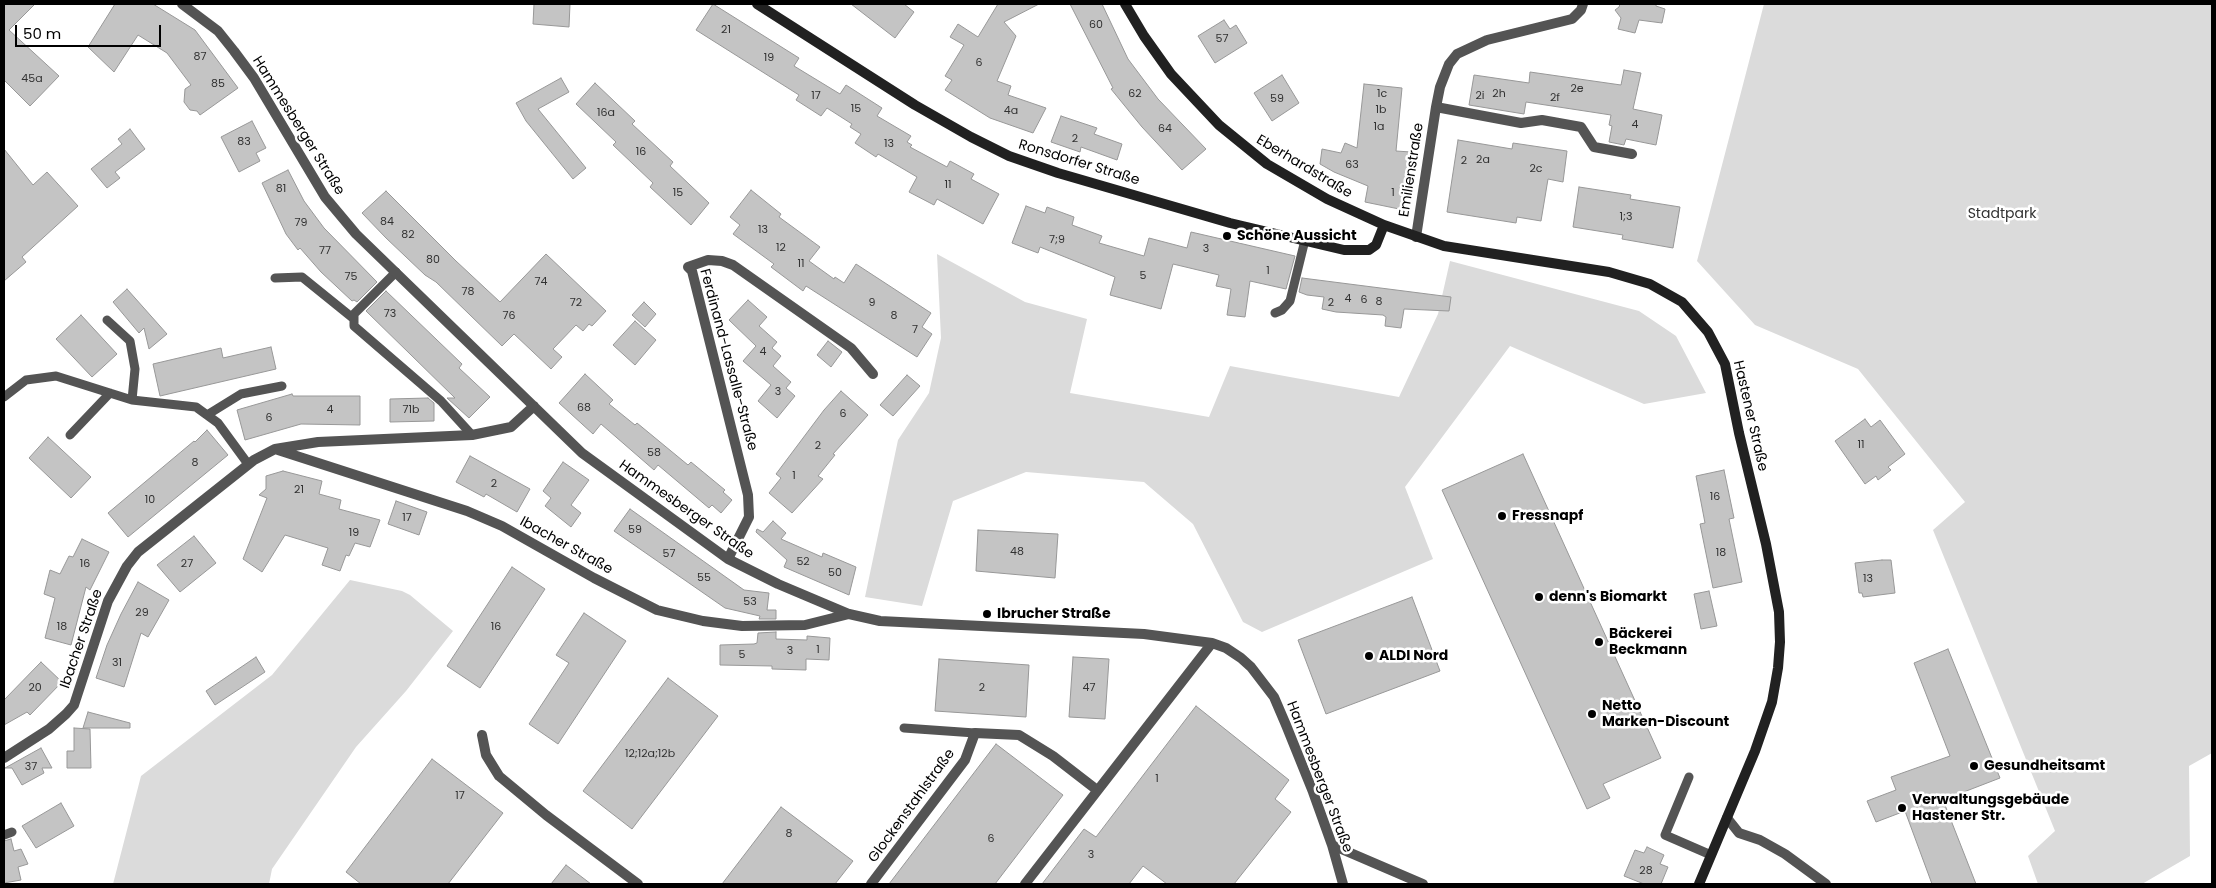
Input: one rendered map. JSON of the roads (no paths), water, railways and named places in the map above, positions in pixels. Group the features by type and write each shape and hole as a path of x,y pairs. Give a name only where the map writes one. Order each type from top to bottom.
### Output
{"main road":[{"name":"Ronsdorfer Straße","path":"757,4 915,105 1009,156 1058,173 1230,222 1344,250 1369,250 1376,245 1384,225"},
{"name":"Eberhardstraße","path":"1125,4 1144,36 1171,74 1219,126 1267,164 1327,199 1384,225"},
{"name":"Hastener Straße","path":"1384,225 1444,246 1609,272 1650,284 1682,302 1698,319 1708,332 1725,364 1766,544 1779,612 1780,642 1772,702 1755,751 1699,884"}],"street":[{"name":"Hammesberger Straße","path":"182,4 218,31 234,51 254,78 325,197 356,234 582,453 728,559 778,584 849,614 880,621 1144,634 1212,642 1226,648 1246,663 1274,697 1313,792 1332,845 1343,884"},
{"name":"Emilienstraße","path":"1416,237 1440,87 1446,72 1457,54 1487,40 1572,19 1581,10 1583,4"},
{"name":"Emilienstraße","path":"1436,107 1522,123 1542,120 1581,127 1594,147 1632,154"},
{"name":"Ferdinand-Lassalle-Straße","path":"728,559 748,516 748,495 692,271 688,267 708,260 722,261 734,265 851,348 873,374"},
{"name":"Ibacher Straße","path":"4,758 49,729 74,704 108,601 127,566 138,552 248,464 275,449 318,442 472,436 511,427 534,406"},
{"name":"Ibacher Straße","path":"275,449 467,511 502,526 594,578 657,610 703,621 742,626 805,625 849,614"},
{"path":"1025,884 1212,642"},
{"path":"975,733 1019,735 1054,756 1097,790"},
{"name":"Glockenstahlstraße","path":"871,884 965,760 975,733"},
{"path":"482,735 486,755 499,776 546,815 638,884"},
{"path":"1727,818 1739,833 1760,840 1779,850 1826,884"},
{"path":"1332,845 1424,884"}],"lane":[{"path":"1275,313 1282,310 1290,301 1305,240"},
{"path":"396,272 354,314 354,326 441,402 472,436"},
{"path":"275,278 302,277 354,319"},
{"path":"106,320 130,341 135,369 132,400"},
{"path":"4,396 26,380 56,376 132,400 196,407 218,423 248,464"},
{"path":"207,415 242,394 282,386"},
{"path":"70,435 110,393"},
{"path":"904,728 975,733"},
{"path":"1689,777 1664,834 1711,855"}],"place":[{"name":"Schöne Aussicht","path":"1227,236"},
{"name":"Fressnapf","path":"1502,516"},
{"name":"denn's Biomarkt","path":"1539,597"},
{"name":"Ibrucher Straße","path":"987,614"},
{"name":"Bäckerei Beckmann","path":"1599,642"},
{"name":"ALDI Nord","path":"1369,656"},
{"name":"Netto Marken-Discount","path":"1592,714"},
{"name":"Gesundheitsamt","path":"1974,766"},
{"name":"Verwaltungsgebäude Hastener Str.","path":"1902,808"}],"park label":[{"name":"Stadtpark","path":"2002,214"}]}
